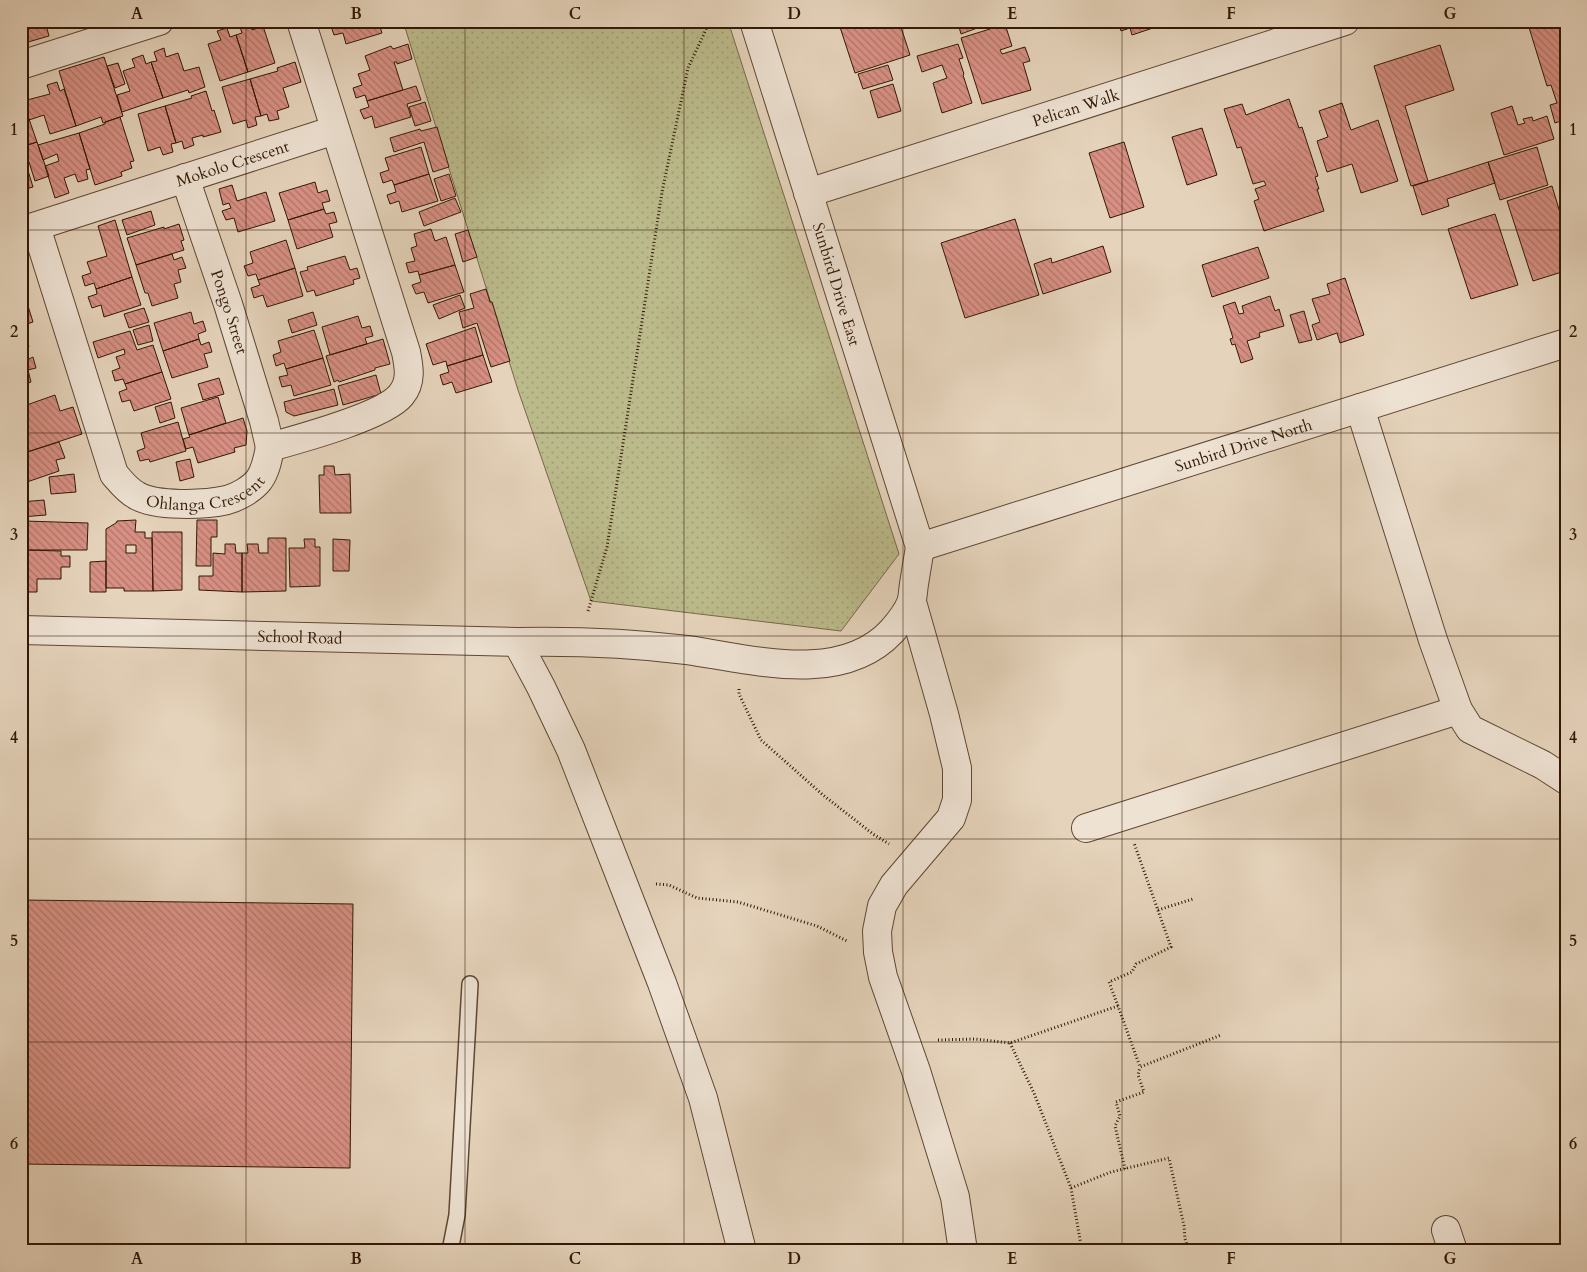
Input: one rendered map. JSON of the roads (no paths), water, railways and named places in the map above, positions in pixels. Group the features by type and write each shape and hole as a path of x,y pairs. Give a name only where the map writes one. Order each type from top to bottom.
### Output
{"street":[{"path":"21,64 159,21"},
{"path":"301,21 335,130"},
{"name":"Sunbird Drive East","path":"754,21 920,547"},
{"name":"Pelican Walk","path":"808,193 1345,21"},
{"name":"Mokolo Crescent","path":"29,229 335,130"},
{"name":"Ohlanga Crescent","path":"29,229 114,474 137,496 149,501 176,504 227,499 244,492 259,480 268,462 270,447 324,432 392,404 401,395 406,386 410,371 406,352 335,130"},
{"name":"Pongo Street","path":"185,178 228,304 270,447"},
{"name":"Sunbird Drive North","path":"920,547 1566,344"},
{"path":"1360,408 1458,710 1470,729 1543,765 1566,780"},
{"path":"920,547 912,602 944,714 957,768 957,800 951,818 894,885 882,906 878,931 878,952 883,977 905,1039 955,1197 963,1251"},
{"name":"School Road","path":"21,630 517,642 578,641 687,650 738,660 812,665 840,661 864,652 884,640 901,621 912,602"},
{"path":"517,642 571,750 662,982 703,1098 742,1251"},
{"path":"1086,828 1458,710"}],"lane":[{"path":"450,1251 457,1215 470,984"}]}
